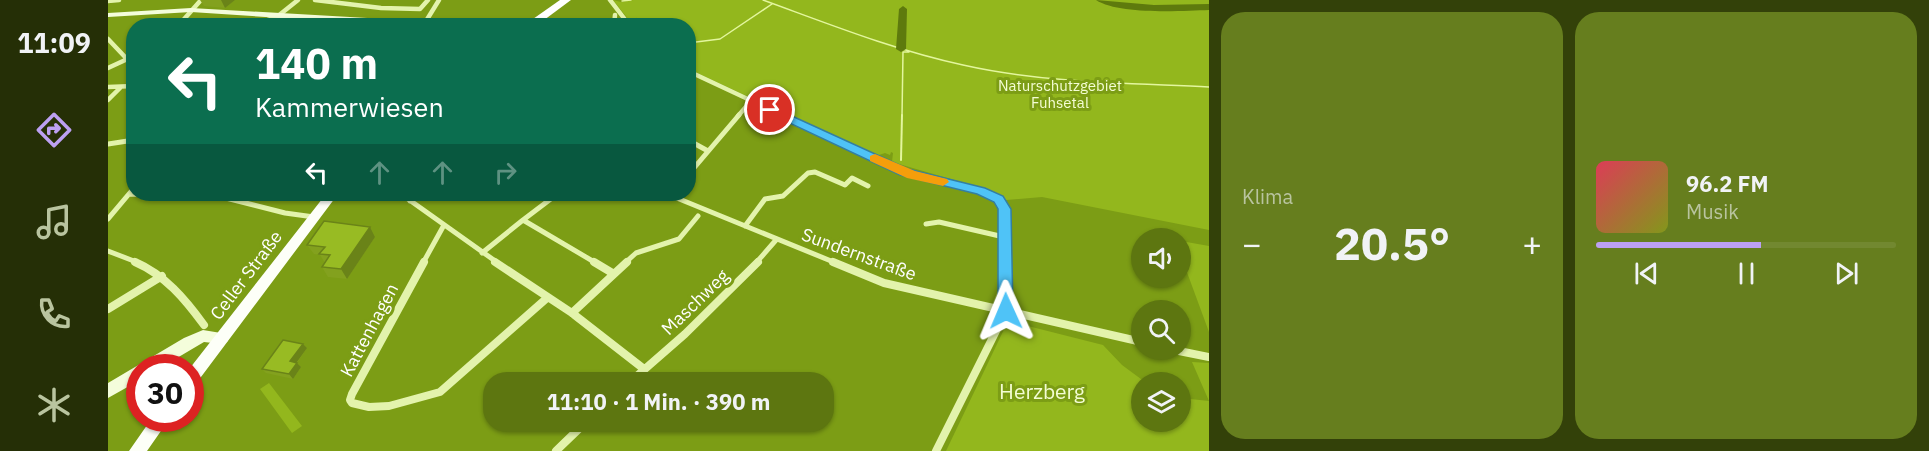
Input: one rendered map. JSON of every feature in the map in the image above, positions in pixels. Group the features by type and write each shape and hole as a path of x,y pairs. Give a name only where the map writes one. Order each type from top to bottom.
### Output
{"highway":[{"path":"532,18 558,0"},
{"path":"534,18 566,0"}],"main road":[{"name":"Celler Straße","path":"204,362 327,201"},
{"path":"137,451 151,432"}],"street":[{"path":"108,1 119,0"},
{"path":"184,18 201,0"},
{"path":"273,18 298,0"},
{"path":"315,0 391,9 420,9 428,0"},
{"path":"428,18 439,0"},
{"path":"610,0 624,18"},
{"path":"108,15 191,10 310,18"},
{"path":"108,39 126,58 108,67"},
{"path":"696,76 905,172 991,194 1001,201 1004,209 1004,237 1000,323 936,451"},
{"path":"108,87 126,87"},
{"path":"108,100 120,88"},
{"path":"696,165 751,100"},
{"path":"108,144 126,141"},
{"path":"696,144 708,151"},
{"path":"745,226 765,199 783,196 808,173 815,172 845,185 852,178 868,186"},
{"path":"108,219 126,198"},
{"path":"241,201 285,213 314,217"},
{"path":"410,201 547,298 572,313 644,369"},
{"path":"482,253 548,201"},
{"name":"Sundernstraße","path":"687,201 776,240 884,283 1131,340"},
{"path":"572,313 636,253 679,239 698,216"},
{"path":"524,220 615,274"},
{"path":"926,224 939,222 1004,237"},
{"name":"Kattenhagen","path":"444,225 352,394 350,400 352,403 369,407 389,406 440,392 547,298"},
{"name":"Maschweg","path":"641,372 685,334 768,252 776,240"},
{"path":"108,251 136,260 162,276 178,290 204,325"},
{"path":"108,309 162,276"},
{"path":"171,354 203,336 222,338"},
{"path":"1191,353 1209,357"},
{"path":"108,391 126,380"},
{"path":"555,451 575,432"}],"green space":[{"name":"Naturschutzgebiet Fuhsetal","path":"613,0 621,2 633,0 1209,0 1209,230 1042,197 1006,200 992,191 892,162 893,153 891,152 890,155 885,153 876,156 696,72 696,18 627,18"},
{"path":"1191,243 1209,246 1209,332 1191,283"},
{"name":"Herzberg","path":"1008,321 1103,345 1131,372 1131,432 1191,432 1191,399 1209,401 1209,451 946,451"},
{"path":"1192,362 1209,363 1209,401"},
{"path":"269,383 302,426 292,433 260,389"}],"building":[{"path":"324,221 370,227 341,269 322,267 330,255 319,254 325,247 307,245"},
{"path":"283,340 303,344 290,361 297,363 289,374 262,369"}],"waterway":[{"path":"622,1 631,0"},
{"path":"763,0 887,44 937,59 993,71 1054,79 1209,87"},
{"path":"1100,0 1140,7 1209,7"},
{"path":"696,42 720,39 772,4"},
{"path":"901,49 903,9"},
{"path":"902,116 903,52 909,52"},
{"path":"901,160 902,115"}],"slow traffic":[{"path":"875,158 911,175 943,182"}],"route":[{"path":"770,110 894,168 920,177 981,191 999,199 1004,209 1006,311"}]}
